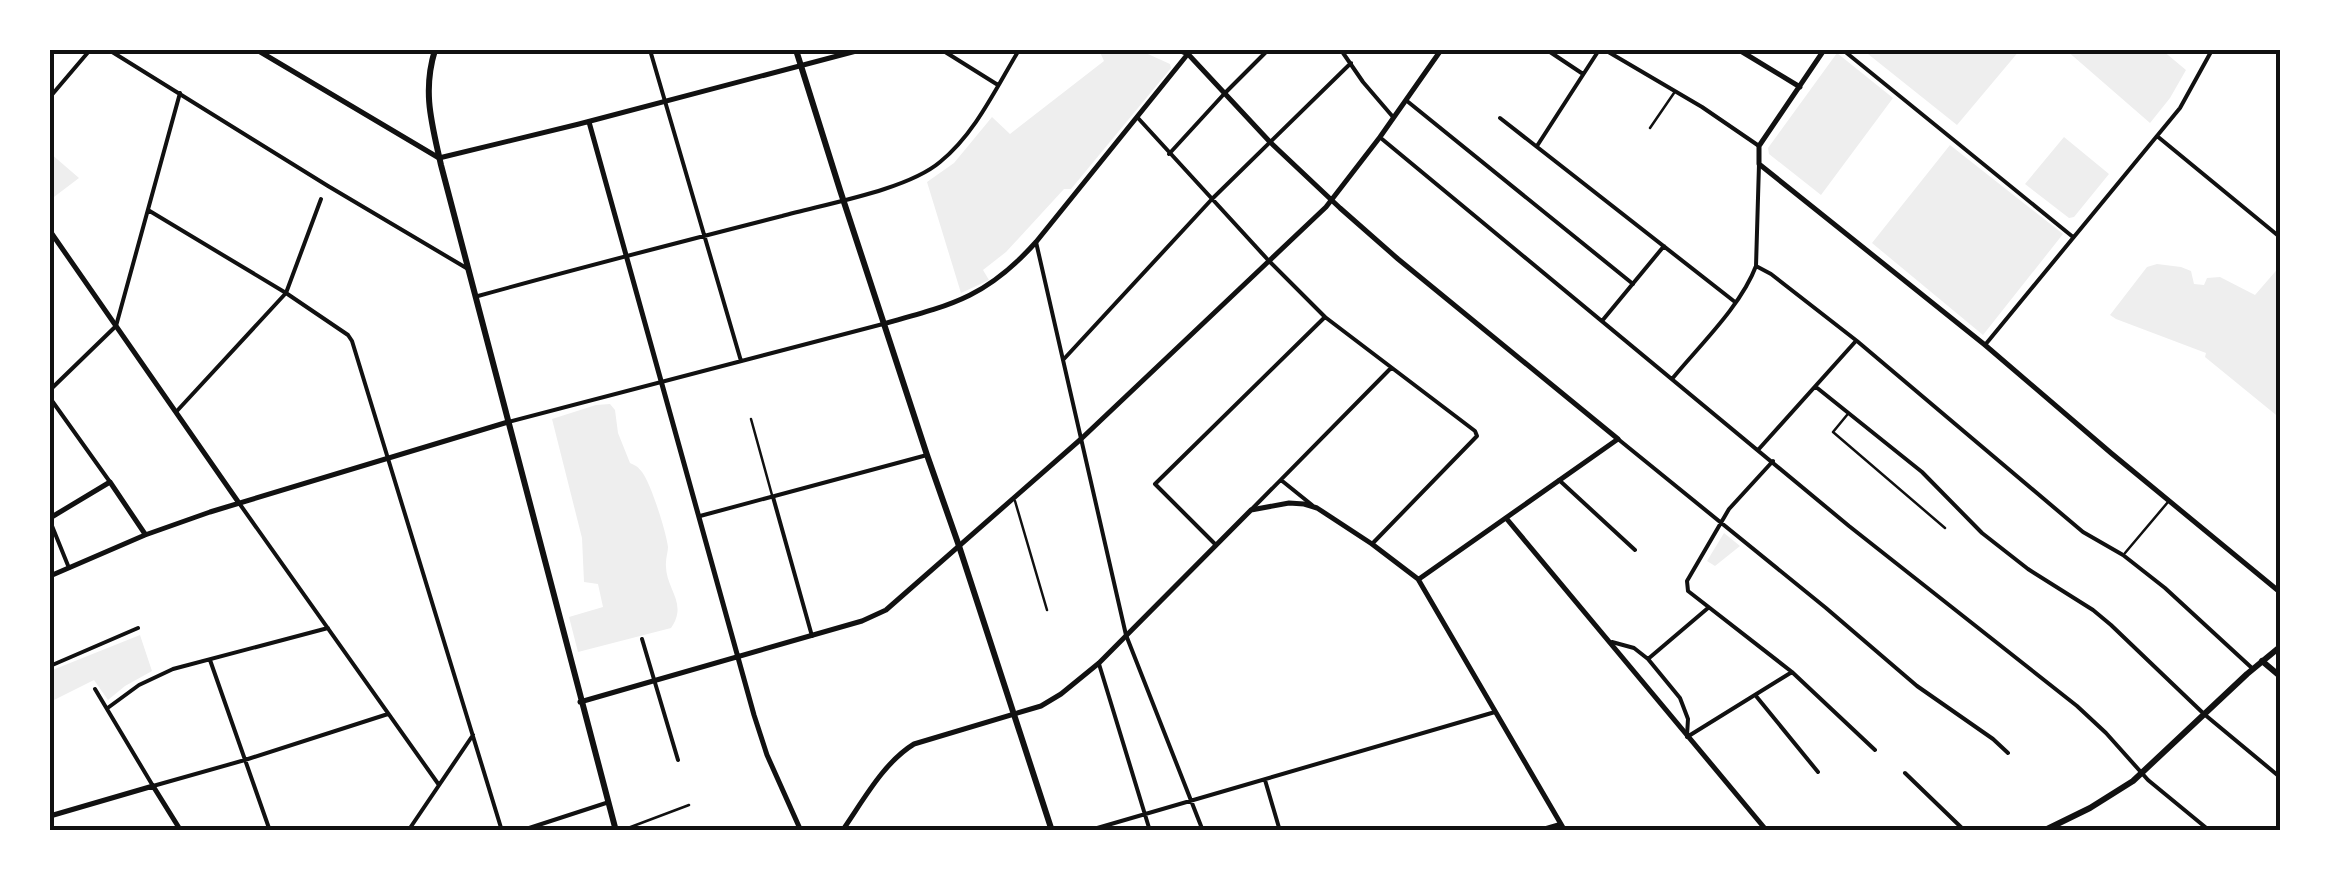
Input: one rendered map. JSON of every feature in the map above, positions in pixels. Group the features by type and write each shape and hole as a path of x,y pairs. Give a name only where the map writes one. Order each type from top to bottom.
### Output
{"main road":[{"path":"435,50 427,92 439,158 617,831"},
{"path":"796,50 1052,831"},
{"path":"2043,831 2101,802 2142,773 2281,646"},
{"path":"2262,661 2281,677"}],"street":[{"path":"50,96 90,50"},
{"path":"110,50 468,270"},
{"path":"256,50 439,158 860,50"},
{"path":"650,50 741,360"},
{"path":"942,50 998,85"},
{"path":"475,297 843,200 924,174 941,162 969,130 1019,50"},
{"path":"1178,50 1189,52 1270,142 1398,259 1917,686 2008,753"},
{"path":"1170,154 1268,50"},
{"path":"1341,50 1393,118"},
{"path":"580,702 812,636 886,610 1081,438 1332,200 1441,50"},
{"path":"1547,50 1584,74"},
{"path":"1537,146 1602,50 1759,146"},
{"path":"1738,50 1800,87"},
{"path":"1672,379 1736,302 1756,266 1759,146 1824,50"},
{"path":"1844,50 2073,237"},
{"path":"1985,344 2157,136 2187,97 2212,50"},
{"path":"50,576 145,534 389,457 660,381 884,324 977,293 1008,272 1036,242 1189,52"},
{"path":"1063,360 1212,199 1351,63"},
{"path":"50,390 116,326 180,93"},
{"path":"1406,100 1633,284"},
{"path":"1138,118 1324,317 1475,431 1477,436 1372,544"},
{"path":"1500,118 1736,302"},
{"path":"589,122 737,657 764,746 801,831"},
{"path":"2157,136 2281,238"},
{"path":"1380,137 1848,526 2077,706 2142,773 2210,831"},
{"path":"1759,164 1985,344 2281,593"},
{"path":"176,412 286,293 321,198"},
{"path":"148,210 286,293 352,341 502,831"},
{"path":"50,230 438,785"},
{"path":"1036,242 1126,635 1203,831"},
{"path":"1602,321 1664,246"},
{"path":"1756,266 1857,341 2083,532 2123,555 2165,588 2253,669"},
{"path":"1216,545 1155,484 1324,317"},
{"path":"1758,450 1857,341"},
{"path":"842,831 901,752 914,744 1052,700 1098,663 1391,368"},
{"path":"1816,387 1922,472 1982,533 2111,625 2204,714 2281,778"},
{"path":"50,398 145,534"},
{"path":"1418,580 1618,439"},
{"path":"698,517 927,455"},
{"path":"1773,462 1744,490 1720,524 1687,582 1688,591 1792,672 1875,750"},
{"path":"1281,480 1418,580 1563,828 1536,831"},
{"path":"1558,480 1636,550"},
{"path":"69,568 50,520 110,482"},
{"path":"773,497 812,636"},
{"path":"1251,510 1289,503 1316,508"},
{"path":"1506,518 1767,831"},
{"path":"1648,659 1708,608"},
{"path":"50,666 138,628"},
{"path":"107,709 158,675 328,628"},
{"path":"642,639 678,760"},
{"path":"1608,641 1634,648 1648,659 1683,704 1688,718 1687,737"},
{"path":"210,660 270,831"},
{"path":"1098,663 1150,831"},
{"path":"1687,737 1792,672"},
{"path":"95,689 181,831"},
{"path":"1756,696 1818,772"},
{"path":"1087,831 1495,712"},
{"path":"50,816 388,714"},
{"path":"408,831 473,735"},
{"path":"1906,773 1964,831"},
{"path":"1266,780 1280,831"},
{"path":"520,831 607,803"}],"lane":[{"path":"1650,128 1674,92"},
{"path":"1848,413 1832,432 1944,528"},
{"path":"751,420 773,497"},
{"path":"1014,498 1046,610"},
{"path":"2123,555 2169,501"},
{"path":"617,831 689,805"}],"shaded area":[{"path":"1099,50 1139,50 1171,68 1071,189 1064,189 1006,252 983,270 989,280 961,293 927,182 954,163 992,117 1010,134 1104,61"},
{"path":"1863,50 2020,50 1957,125"},
{"path":"2066,50 2162,50 2186,70 2150,123"},
{"path":"1837,53 1893,98 1821,195 1769,154 1768,148"},
{"path":"2064,137 2109,174 2074,217 2069,218 2025,184"},
{"path":"1950,145 2063,234 1983,335 1872,243"},
{"path":"50,153 79,178 50,200"},
{"path":"2157,264 2191,271 2194,284 2204,285 2207,278 2220,277 2255,295 2281,265 2281,419 2205,357 2206,353 2110,315 2147,267"},
{"path":"610,404 630,463 642,472 658,508 668,547 666,572 678,611 671,628 578,652 569,617 603,607 598,584 584,582 582,538 552,419"},
{"path":"1724,533 1740,546 1715,566 1707,561"},
{"path":"140,635 152,671 108,700 94,680 50,702 50,671"}]}
